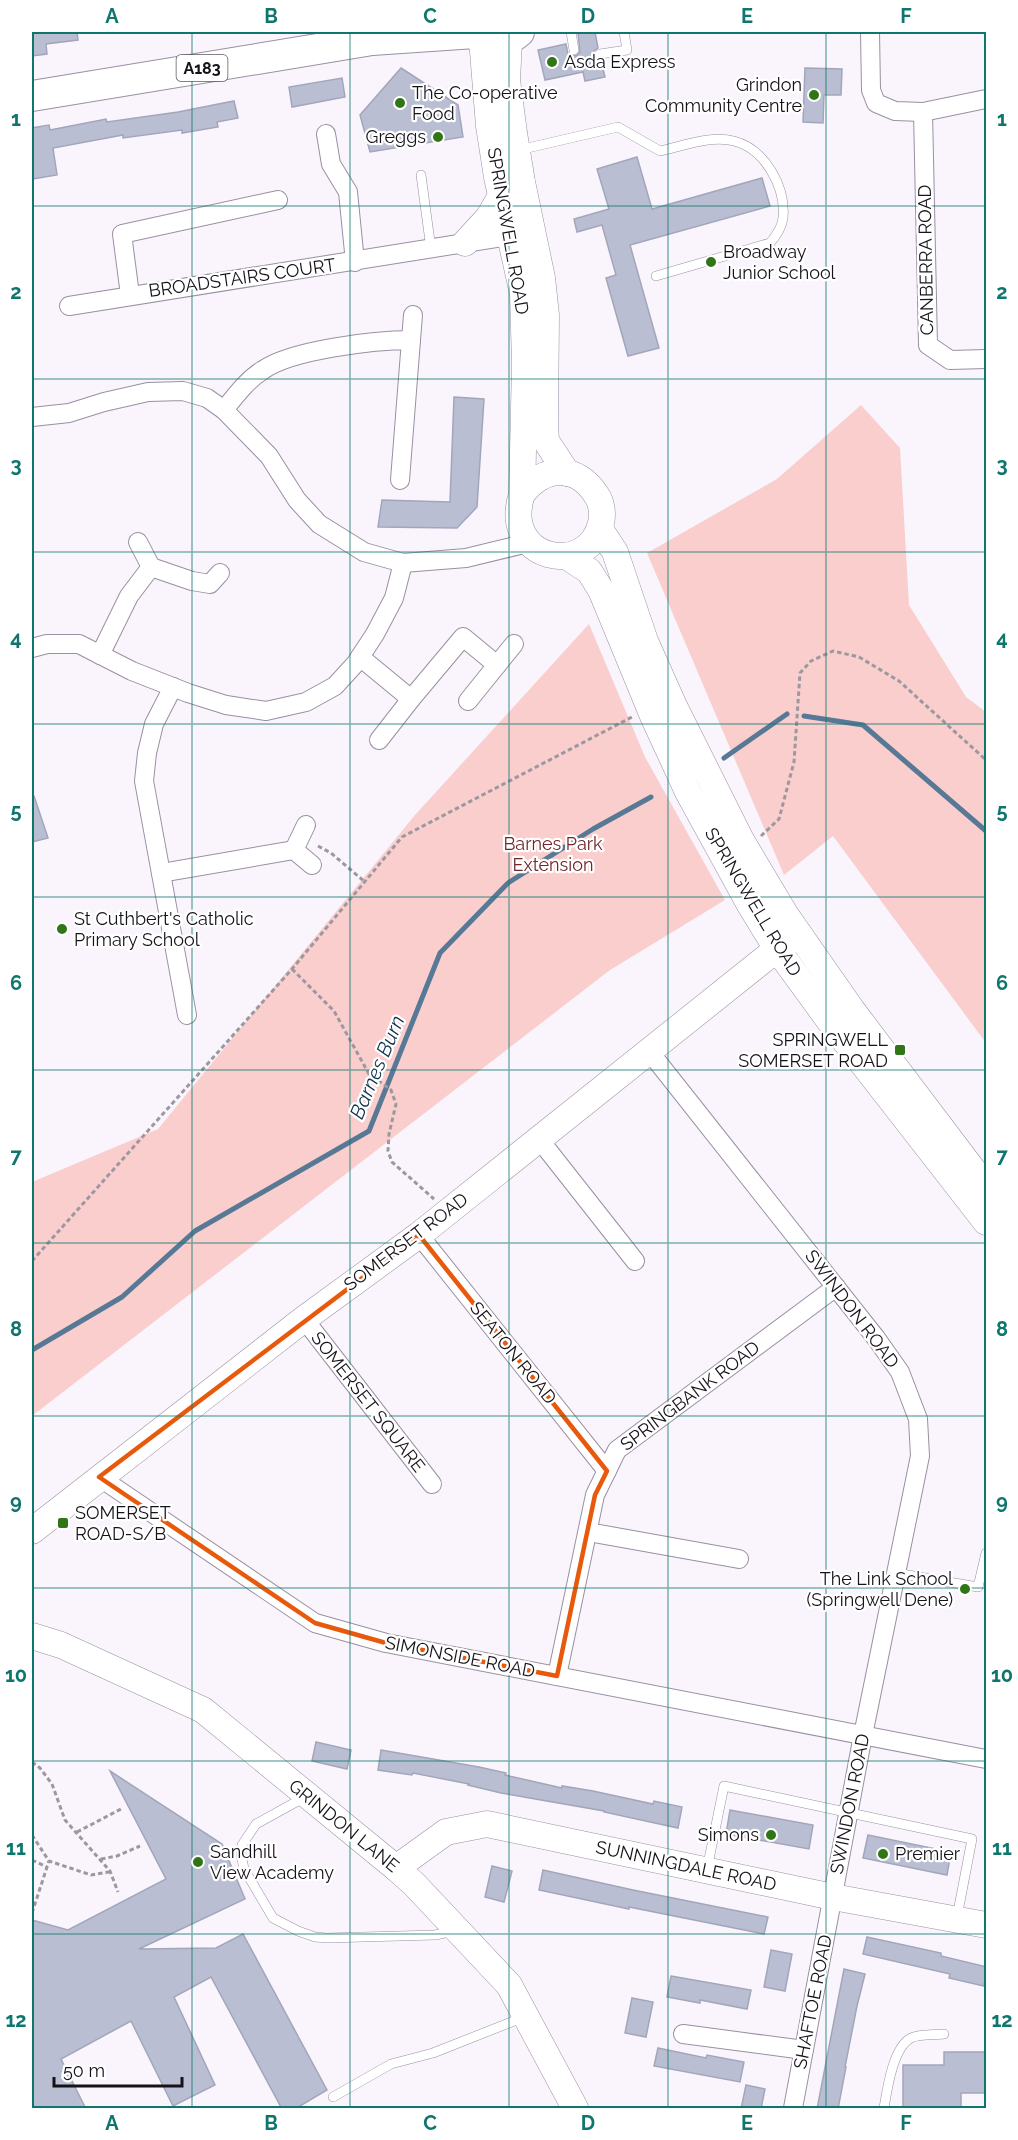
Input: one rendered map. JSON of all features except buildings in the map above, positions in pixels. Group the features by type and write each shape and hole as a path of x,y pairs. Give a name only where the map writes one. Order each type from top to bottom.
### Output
{"main road":[{"name":"A183","path":"32,96 382,36 492,35"},
{"name":"SPRINGWELL ROAD","path":"492,35 507,80 517,150 542,278 546,315 546,441 567,472 589,483 600,500 602,518 600,529 615,552 645,641 674,706 747,849 799,934 852,1010 987,1187"},
{"name":"SPRINGWELL ROAD","path":"492,35 489,126 523,305 525,364 522,494 518,507 520,530 528,543 544,554 566,556 589,571 601,590 649,708 688,792 724,861 777,949 831,1023 987,1222"},
{"path":"465,243 488,218 501,196"},
{"path":"522,494 531,483 540,477 556,472 567,472"},
{"path":"566,556 583,550 592,542 600,529"},
{"name":"SOMERSET ROAD","path":"32,1531 304,1319 419,1235 777,949 799,934"},
{"name":"GRINDON LANE","path":"32,1636 60,1645 203,1710 396,1868 509,1985 575,2109"},
{"name":"SUNNINGDALE ROAD","path":"396,1868 446,1833 487,1824 833,1897 987,1925"}],"street":[{"path":"870,32 871,90 876,103 895,111 923,112 987,99"},
{"name":"CANBERRA ROAD","path":"923,112 928,345 950,360 987,359"},
{"name":"BROADSTAIRS COURT","path":"326,134 331,164 348,192 355,262"},
{"name":"BROADSTAIRS COURT","path":"130,295 122,234 278,200"},
{"name":"BROADSTAIRS COURT","path":"69,306 509,236"},
{"path":"400,480 413,315"},
{"path":"224,410 245,384 264,369 286,358 385,340 411,340"},
{"path":"32,417 69,413 148,392 183,391 207,398 224,410 269,456 297,500 319,524 364,552 403,563 466,558 528,543"},
{"path":"138,542 151,567 210,585 220,573"},
{"path":"32,648 47,644 79,644 132,671 226,705 266,711 306,702 335,686 360,657 394,598 403,563"},
{"path":"100,655 129,596 151,567"},
{"path":"379,740 463,637 497,665"},
{"path":"468,701 514,644"},
{"path":"360,657 411,699"},
{"path":"173,687 154,724 147,753 144,781 187,1015"},
{"path":"161,873 300,838 312,865"},
{"name":"SWINDON ROAD","path":"649,1051 836,1287 900,1372 918,1419 920,1456 863,1735 833,1897"},
{"path":"539,1139 635,1261"},
{"name":"SEATON ROAD","path":"419,1235 607,1470"},
{"name":"SPRINGBANK ROAD","path":"557,1676 596,1495 617,1450 836,1287"},
{"name":"SOMERSET SQUARE","path":"304,1319 432,1484"},
{"name":"SIMONSIDE ROAD","path":"99,1477 315,1623 386,1644 987,1759"},
{"path":"588,1532 739,1559"},
{"name":"SHAFTOE ROAD","path":"793,2109 833,1897"},
{"path":"683,2034 804,2050"}],"lane":[{"path":"571,32 574,50"},
{"path":"600,54 627,50 624,32"},
{"path":"517,150 618,127 660,151 716,138 735,141 758,153 773,173 782,201 783,220 776,236 770,243 656,276"},
{"path":"421,175 431,249"},
{"path":"896,1573 978,1587 987,1553"},
{"path":"707,1870 724,1786 972,1839 956,1920"},
{"path":"307,1796 256,1824 242,1845 243,1869 273,1918 298,1931 315,1937 327,1938 435,1935 458,1931"},
{"path":"333,2097 392,2064 433,2053 526,2017"},
{"path":"884,2109 888,2081 902,2045 912,2037 944,2034"}],"path":[{"path":"747,849 779,819 794,762 800,673 811,661 834,651 859,657 899,681 987,760"},
{"path":"32,1261 292,969 402,837 649,708"},
{"path":"300,838 331,853 364,882"},
{"path":"292,969 334,1011 369,1074 391,1089 396,1104 388,1142 392,1162 449,1211"},
{"path":"32,1762 40,1768 52,1784 65,1820 110,1871 118,1892"},
{"path":"77,1832 121,1809"},
{"path":"32,1835 49,1861 91,1875 110,1871"},
{"path":"101,1860 140,1846"},
{"path":"32,1860 47,1867"},
{"path":"32,1913 49,1861"}],"highlighted area":[{"path":"419,1235 607,1471 595,1495 557,1676 386,1643 315,1623 99,1477"}],"green space":[{"path":"861,405 900,448 909,605 966,697 986,712 986,1043 833,836 784,875 647,553 777,479"},
{"name":"Barnes Park Extension","path":"589,624 645,757 725,900 610,970 32,1416 32,1182 158,1129 415,815"}],"waterway":[{"path":"724,758 787,714"},
{"name":"Barnes Burn","path":"804,716 863,725 986,831"},
{"name":"Barnes Burn","path":"32,1350 122,1297 195,1231 369,1131 440,953 508,883 593,829 651,797"}],"place":[{"name":"Asda Express","path":"552,62"},
{"name":"Grindon Community Centre","path":"814,95"},
{"name":"The Co-operative Food","path":"400,103"},
{"name":"Greggs","path":"438,137"},
{"name":"Broadway Junior School","path":"711,262"},
{"name":"St Cuthbert's Catholic Primary School","path":"62,929"},
{"name":"SPRINGWELL SOMERSET ROAD","path":"900,1050"},
{"name":"SOMERSET ROAD-S/B","path":"63,1523"},
{"name":"The Link School (Springwell Dene)","path":"965,1589"},
{"name":"Simons","path":"771,1835"},
{"name":"Premier","path":"883,1854"},
{"name":"Sandhill View Academy","path":"198,1862"}]}
